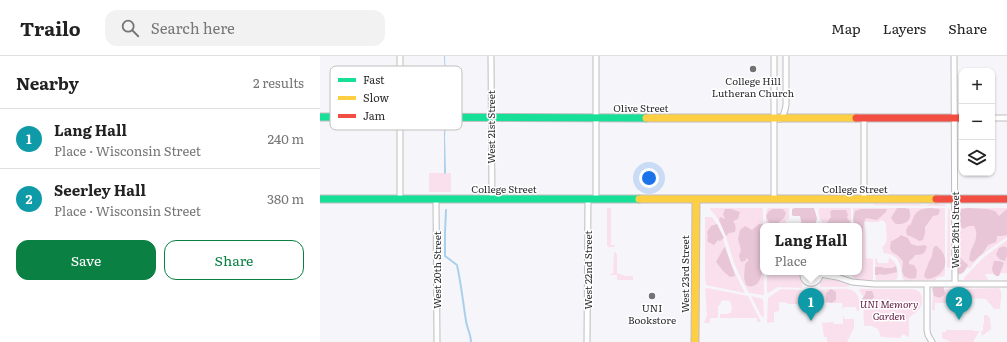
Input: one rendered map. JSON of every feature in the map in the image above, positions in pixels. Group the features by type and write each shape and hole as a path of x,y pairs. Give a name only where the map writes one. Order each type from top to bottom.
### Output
{"street":[{"name":"West 21st Street","path":"491,56 492,199"},
{"path":"596,56 596,199"},
{"path":"774,56 778,118 774,141 774,199"},
{"path":"778,118 785,112 786,105 786,56"},
{"name":"West 26th Street","path":"954,56 958,118 955,198 955,284"},
{"name":"Olive Street","path":"320,117 330,117"},
{"name":"Olive Street","path":"462,118 958,118"},
{"path":"864,118 864,199"},
{"path":"995,118 1007,118"},
{"path":"400,130 400,199"},
{"name":"College Street","path":"320,199 596,199 696,201 774,199 1007,199"},
{"name":"West 20th Street","path":"436,199 437,342"},
{"name":"West 22nd Street","path":"587,342 588,199"},
{"name":"West 23rd Street","path":"695,342 696,201"},
{"path":"803,275 805,281 813,283 818,281 820,275"},
{"path":"828,275 852,282 874,284 1007,284"},
{"path":"926,284 927,330 928,336 932,342"}],"green space":[{"path":"429,173 451,173 451,192 429,192"},
{"path":"945,204 945,206 874,205"},
{"path":"607,208 611,208 611,245 615,245 614,247 608,247 607,245"},
{"path":"768,208 789,208 789,219 786,220 786,223 766,223 766,212"},
{"path":"819,208 851,208 851,223 822,223 819,215"},
{"path":"853,208 945,208 944,276 936,278 936,280 905,281 902,278 899,261 893,256 884,253 882,247 886,243 887,234 886,224 882,220 878,222 865,222 866,258 873,259 873,279 871,281 853,278 853,275 862,275 862,223 853,223"},
{"path":"948,208 950,210 949,268 947,267"},
{"path":"959,208 1007,208 1007,237 978,258 970,268 958,268 957,211"},
{"path":"710,209 763,209 763,223 760,223 760,275 764,275 764,295 749,293 735,265 723,228"},
{"path":"705,217 712,217 716,222 731,264 745,293 706,285"},
{"path":"1007,240 1007,273 986,274 987,280 964,280 964,278 983,258"},
{"path":"615,252 617,254 617,273 626,276 633,276 633,280 617,280 617,275 609,275 613,273"},
{"path":"875,258 877,259 878,263 888,263 889,258 892,259 896,264 898,273 897,279 876,280"},
{"path":"767,275 800,275 802,288 778,287 768,293"},
{"path":"822,280 836,280 850,286 820,287"},
{"path":"707,288 748,296 761,322 757,322 757,318 720,318 720,314 731,313 732,307 730,301 722,300 718,306 718,318 710,318 710,323 704,323 707,315 705,289"},
{"path":"781,289 802,290 802,304 788,304 779,302 779,311 774,312 774,322 767,323 768,298"},
{"path":"847,289 854,291 859,299 859,311 857,311 856,307 844,307 843,309 842,303 821,303 820,291"},
{"name":"UNI Memory Garden","path":"914,289 918,291 922,298 922,304 921,307 909,318 909,336 907,337 904,334 900,338 881,337 878,329 871,326 864,326 863,296 859,290"},
{"path":"935,289 953,289 956,303 935,303 935,310 933,310 933,293"},
{"path":"966,289 1000,289 1001,294 1000,309 994,309 986,299 965,298"},
{"path":"751,296 763,299 764,317 762,317"},
{"path":"984,315 987,315 990,318 991,329 982,336 981,331 983,331"},
{"path":"843,316 844,319 854,319 854,328 847,342 827,342 827,337 824,337 822,323 833,322 834,324 843,324"},
{"path":"946,330 973,330 979,332 973,342 951,342 942,338 942,332 946,332"}],"shaded area":[{"path":"814,208 817,218 816,223 801,223 800,216 792,215 792,209"},
{"path":"897,208 909,209 910,216 906,223 896,224 891,218"},
{"path":"930,208 939,209 940,211 938,215 933,216 925,227 923,240 919,241 907,235 906,231 908,226 911,224 917,212"},
{"path":"969,208 995,211 999,216 1007,209 1007,235 997,236 996,242 988,245 983,253 972,262 969,260 976,238 974,226 969,226 963,229 959,224 961,209"},
{"path":"725,209 740,212 738,219 733,221 736,226 735,232 729,233 726,236 719,220 720,217 725,219 723,214"},
{"path":"773,209 783,209 786,213 784,218 779,223 769,223 766,216 769,211"},
{"path":"861,209 887,209 886,212 877,220 866,218 862,233 862,223 854,223 853,219 855,211"},
{"path":"832,210 846,210 848,215 847,218 851,223 827,223 831,217 830,212"},
{"path":"717,224 724,238 720,241 718,240 714,245 708,242 707,232 711,226"},
{"path":"760,224 761,275 757,283 750,286 746,285 744,278 745,264 748,259 747,258 745,261 741,262 739,256 741,250 738,239 740,230 745,226 752,230"},
{"path":"901,235 908,238 911,244 917,246 925,245 927,247 924,253 915,255 909,261 909,264 914,265 917,270 916,278 907,278 904,276 902,271 903,261 892,252 890,248 891,241"},
{"path":"935,246 937,246 943,253 945,263 940,274 927,279 924,274"},
{"path":"1004,246 1007,248 1007,256 1005,261 999,259 996,254 999,248"},
{"path":"725,247 735,276 730,277 716,262"},
{"path":"960,258 968,265 962,273 952,274 953,259"},
{"path":"994,261 1004,263 999,276 996,276 993,273 992,269"},
{"path":"896,266 897,272 886,275 875,275 875,267 892,268"},
{"path":"935,286 943,286 945,294 940,298 934,296 932,289"},
{"path":"831,289 836,292 836,300 832,303 827,302 826,300 826,293"},
{"path":"866,291 872,291 874,297 868,305 863,302 862,299"}],"water":[{"path":"445,130 446,173 444,174 444,133"}],"waterway":[{"path":"446,210 445,256 457,265 471,342"}],"traffic: fast":[{"path":"320,117 330,117"},
{"path":"462,117 646,118"},
{"path":"320,199 639,199"}],"traffic: slow":[{"path":"646,118 856,118"},
{"path":"639,199 936,199"},
{"path":"695,342 696,199"}],"traffic: jam":[{"path":"856,118 959,118"},
{"path":"936,199 1007,199"}],"place":[{"name":"College Hill Lutheran Church","path":"753,69"},
{"name":"UNI Bookstore","path":"652,296"},
{"name":"Seerley Hall","path":"959,320"},
{"name":"Lang Hall","path":"811,321"}]}
